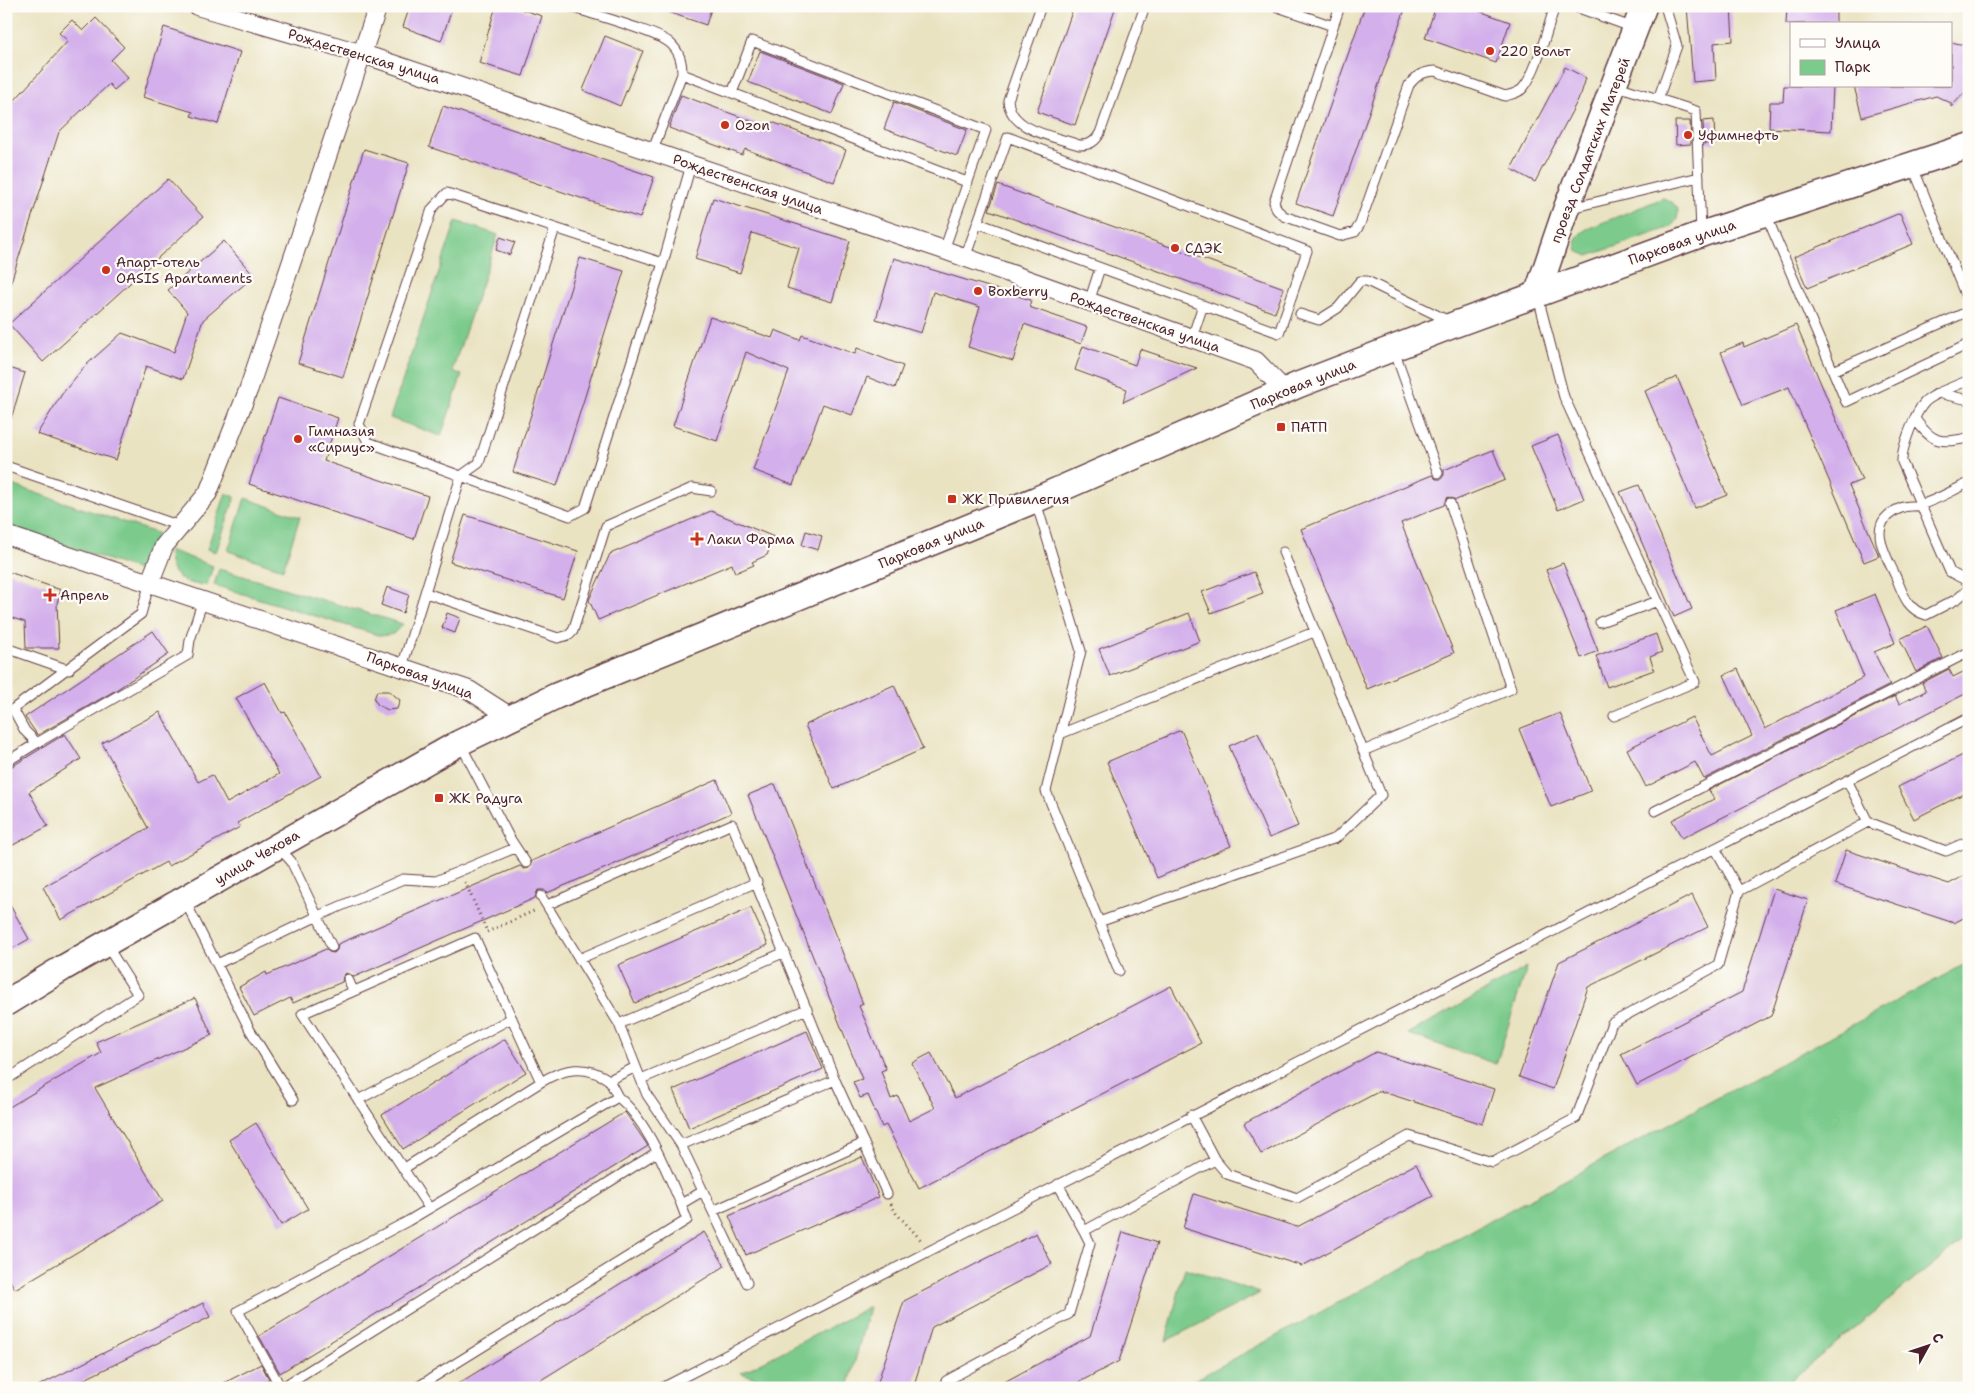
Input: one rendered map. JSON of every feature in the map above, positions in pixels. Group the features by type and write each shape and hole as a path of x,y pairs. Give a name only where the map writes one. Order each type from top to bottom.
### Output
{"main road":[{"name":"проезд Солдатских Матерей","path":"1537,294 1566,210 1640,17"},
{"name":"Парковая улица","path":"511,717 556,696 1036,500 1285,391 1456,324 1702,234 1969,146"},
{"name":"улица Чехова","path":"6,1003 105,943 460,743 511,717"}],"street":[{"name":"Рождественская улица","path":"197,6 363,54 944,250 1256,361 1285,391"},
{"path":"150,582 164,546 208,493 249,388 378,6"},
{"name":"Парковая улица","path":"6,535 469,690 511,717"}],"lane":[{"path":"569,6 669,42 677,51 682,61 682,74 652,152"},
{"path":"1040,6 1008,100 1008,109 1012,117 1020,124 1079,145 1096,141 1100,133 1144,6"},
{"path":"1275,6 1333,26"},
{"path":"1340,6 1274,202 1276,210 1284,216 1340,236 1354,232 1360,224 1409,85 1416,76 1424,72 1435,71 1505,96 1516,93 1523,88 1530,77 1555,6"},
{"path":"1573,6 1640,17"},
{"path":"1658,99 1677,46 1665,6"},
{"path":"732,93 752,41 986,130 944,250"},
{"path":"682,74 967,182"},
{"path":"1614,85 1696,111 1702,234"},
{"path":"966,258 978,223 1008,137 1307,250 1279,333 978,223"},
{"path":"663,262 447,193 432,210 359,424 368,442 570,516 585,508 663,262 691,165"},
{"path":"1911,165 1969,304"},
{"path":"1566,210 1699,177"},
{"path":"1765,213 1846,402 1969,344"},
{"path":"402,667 462,476 479,463 555,228"},
{"path":"1089,302 1100,268"},
{"path":"1300,314 1319,320 1338,308 1360,281 1367,281 1456,324"},
{"path":"1537,294 1564,397 1695,682 1614,716"},
{"path":"1192,338 1203,305"},
{"path":"1833,371 1969,311"},
{"path":"1394,349 1438,473"},
{"path":"1969,380 1938,393 1924,403 1915,419 1901,454 1902,462 1950,572 1969,582"},
{"path":"1938,393 1969,400"},
{"path":"1915,419 1933,439 1943,442 1969,438"},
{"path":"6,466 180,526"},
{"path":"1969,483 1920,505 1901,508 1886,519 1879,530 1881,544 1908,603 1915,612 1926,615 1957,599 1969,589"},
{"path":"426,593 558,638 564,638 573,631 606,526 692,488 697,487 710,491"},
{"path":"1036,500 1081,650 1046,791 1119,971"},
{"path":"1363,751 1511,689 1450,503"},
{"path":"1099,922 1336,838 1381,794 1283,552"},
{"path":"37,743 24,731 13,709 69,670 141,614 150,582"},
{"path":"6,762 188,655 203,600"},
{"path":"1600,622 1658,601"},
{"path":"1060,734 1314,632"},
{"path":"6,648 69,670"},
{"path":"1655,811 1969,652"},
{"path":"662,1388 1191,1115 1969,718"},
{"path":"460,743 515,848 526,863"},
{"path":"1847,780 1868,822 1946,851 1969,841"},
{"path":"1739,891 1868,822"},
{"path":"547,905 732,824 835,1080 887,1194"},
{"path":"277,846 291,861 332,947"},
{"path":"217,964 402,879 436,881 515,848"},
{"path":"1191,1115 1215,1160 1227,1174 1297,1198 1409,1136 1492,1162 1576,1118 1612,1023 1718,965 1739,891 1715,848"},
{"path":"579,959 756,882"},
{"path":"541,896 619,1024 647,1094 681,1146 747,1283"},
{"path":"184,899 250,1030 293,1100"},
{"path":"429,1208 302,1014 475,938 541,1082"},
{"path":"6,1080 138,995 105,943"},
{"path":"619,1024 785,952"},
{"path":"348,979 353,990"},
{"path":"641,1079 808,1009"},
{"path":"358,1100 512,1018"},
{"path":"609,1080 636,1067"},
{"path":"403,1169 541,1082 565,1070 598,1072 609,1080 618,1097 629,1106 657,1152 687,1220 416,1388"},
{"path":"681,1146 835,1080"},
{"path":"618,1097 355,1250 238,1311 281,1388 657,1152"},
{"path":"713,1211 864,1143"},
{"path":"1084,1231 1215,1160"},
{"path":"944,1388 946,1381 1069,1314 1090,1243 1058,1184"},
{"path":"681,1204 704,1191"}],"path":[{"path":"461,872 487,932"},
{"path":"475,938 547,905"},
{"path":"887,1194 896,1213 922,1239"}],"green space":[{"path":"1663,198 1672,202 1678,209 1677,219 1671,227 1588,256 1577,251 1575,244 1577,238 1587,229"},
{"path":"456,221 498,235 452,371 462,375 441,436 390,418"},
{"path":"6,483 162,535 147,573 6,525"},
{"path":"226,493 235,497 216,552 207,549"},
{"path":"245,498 300,517 283,569 228,551"},
{"path":"169,550 213,566 207,585 190,583 178,577 171,566"},
{"path":"219,569 403,624 393,634 381,636 214,585"},
{"path":"1969,962 1969,1235 1781,1388 1180,1388"},
{"path":"1527,967 1496,1064 1408,1034"},
{"path":"1185,1268 1260,1293 1166,1341"},
{"path":"869,1307 848,1388 784,1388 741,1373"}],"building":[{"path":"410,6 453,6 441,41 403,27"},
{"path":"496,6 511,6 542,16 523,76 479,63"},
{"path":"660,6 703,6 711,9 706,25 659,9"},
{"path":"1074,6 1116,6 1075,125 1037,112"},
{"path":"1365,6 1406,6 1333,216 1296,203"},
{"path":"1436,6 1465,6 1510,22 1496,63 1425,38"},
{"path":"1687,6 1731,6 1733,41 1714,43 1716,80 1693,82"},
{"path":"1787,6 1836,6 1836,22 1790,22 1790,24 1786,24"},
{"path":"96,18 124,47 111,60 128,78 114,90 109,84 59,132 9,288 6,287 6,122 14,101 68,41 59,33 72,20 83,31"},
{"path":"164,27 240,52 218,124 191,116 193,112 143,97"},
{"path":"605,36 643,51 620,106 583,90"},
{"path":"1952,42 1969,46 1969,88 1951,107 1951,103 1936,96 1862,117 1855,88 1952,88"},
{"path":"760,51 844,83 832,114 748,82"},
{"path":"1565,67 1586,78 1581,94 1535,182 1511,169"},
{"path":"1784,86 1790,86 1790,88 1833,88 1831,131 1769,128 1770,102 1783,102"},
{"path":"681,95 770,128 772,122 846,150 834,182 745,149 742,155 669,128"},
{"path":"894,102 967,130 957,156 884,129"},
{"path":"443,106 654,177 640,218 429,147"},
{"path":"1714,120 1715,143 1704,144 1703,121"},
{"path":"1675,121 1690,121 1691,144 1676,145"},
{"path":"364,149 409,163 343,377 298,363"},
{"name":"Апарт-отель OASIS Apartaments","path":"168,179 203,217 43,362 9,324"},
{"path":"998,185 1284,288 1275,313 989,210"},
{"path":"713,198 850,241 832,302 787,288 799,248 752,233 740,273 695,259"},
{"path":"1900,213 1913,244 1807,288 1794,257"},
{"path":"500,237 515,242 510,255 496,250"},
{"path":"224,241 254,276 203,320 183,379 146,366 116,460 37,434 62,394 85,366 122,333 174,352 187,312 168,290"},
{"path":"580,258 624,271 557,486 513,472"},
{"path":"894,258 1031,300 1029,307 1087,327 1081,344 1024,324 1013,361 968,347 980,307 933,292 921,333 876,319"},
{"path":"710,317 772,338 775,330 800,340 802,335 855,354 857,348 903,366 895,388 867,377 852,415 823,404 793,485 753,470 789,371 746,352 717,441 673,426"},
{"path":"1796,325 1862,480 1849,485 1879,556 1864,562 1789,387 1743,405 1721,352 1743,343 1744,347"},
{"path":"1083,346 1135,365 1140,349 1197,368 1123,402 1127,389 1075,370"},
{"path":"6,367 25,373 10,422 6,422"},
{"path":"1677,377 1727,495 1695,508 1645,391"},
{"path":"278,398 338,418 324,461 428,496 414,539 249,484"},
{"path":"1558,435 1584,499 1558,510 1531,446"},
{"path":"1493,450 1505,480 1456,500 1448,497 1444,505 1401,523 1454,653 1367,689 1301,529 1432,475 1436,479 1441,479 1444,475 1444,470"},
{"path":"1639,485 1692,609 1674,617 1620,492"},
{"path":"711,511 774,537 767,555 752,562 754,565 735,573 732,564 598,620 589,600 610,554"},
{"path":"465,515 578,551 563,598 450,562"},
{"path":"806,531 822,536 818,550 802,545"},
{"path":"1563,563 1598,651 1581,658 1546,570"},
{"path":"6,571 61,590 57,603 59,648 26,648 25,622 6,616"},
{"path":"1254,572 1263,593 1211,613 1202,592"},
{"path":"387,587 409,595 403,613 381,605"},
{"path":"1875,594 1895,643 1874,652 1890,685 1704,779 1695,762 1646,787 1627,749 1692,717 1712,756 1752,736 1724,675 1738,669 1765,729 1864,677 1836,610"},
{"path":"447,613 460,618 455,633 442,628"},
{"path":"1189,613 1200,641 1110,676 1099,649"},
{"path":"1927,626 1943,658 1916,672 1900,639"},
{"path":"153,631 169,654 116,690 38,735 36,733 25,717"},
{"path":"1656,634 1662,652 1650,657 1654,670 1607,687 1596,656"},
{"path":"1949,669 1953,677 1969,669 1969,692 1682,838 1672,820 1714,799 1709,790 1895,696 1899,704 1926,691 1922,683"},
{"path":"265,682 282,713 285,712 321,776 237,823 240,827 168,866 166,862 61,920 43,887 148,828 102,743 160,712 198,782 212,775 227,803 279,774 236,698"},
{"path":"894,685 923,749 834,789 805,725"},
{"path":"377,691 389,691 400,700 397,709 388,710 378,705 374,699"},
{"path":"1560,713 1591,791 1551,807 1519,729"},
{"path":"1181,730 1231,846 1157,878 1107,762"},
{"path":"1258,733 1298,826 1269,838 1229,746"},
{"path":"65,734 81,759 29,792 48,826 6,849 6,770"},
{"path":"1969,752 1969,791 1914,819 1898,787"},
{"path":"717,780 731,813 547,893 544,890 538,890 535,898 354,977 346,973 343,976 342,982 293,1003 290,998 254,1016 239,987 266,972 267,975 326,949 334,953 337,950 338,944 520,866 524,869 529,868 532,861"},
{"path":"775,784 863,1004 859,1006 886,1069 881,1071 891,1099 898,1096 909,1121 935,1108 912,1063 931,1053 955,1098 1171,986 1201,1043 919,1188 886,1125 882,1127 868,1095 860,1098 853,1082 862,1079 748,795"},
{"path":"1846,850 1949,884 1969,873 1969,915 1954,923 1835,884"},
{"path":"1774,889 1808,900 1771,1016 1637,1085 1621,1054 1742,992"},
{"path":"1692,895 1708,927 1588,987 1553,1089 1519,1077 1559,962"},
{"path":"6,898 29,939 6,952"},
{"path":"751,908 768,945 635,1003 618,965"},
{"path":"195,998 212,1035 95,1088 163,1201 15,1289 6,1274 6,1109 101,1053 96,1042"},
{"path":"807,1031 823,1069 689,1128 673,1090"},
{"path":"505,1039 526,1072 403,1149 382,1115"},
{"path":"1376,1052 1494,1089 1483,1124 1380,1091 1261,1154 1244,1123"},
{"path":"625,1112 648,1146 280,1373 259,1336"},
{"path":"256,1123 308,1209 281,1225 229,1140"},
{"path":"862,1157 879,1197 746,1255 729,1216"},
{"path":"1416,1164 1433,1196 1302,1266 1183,1228 1194,1194 1297,1227"},
{"path":"704,1232 725,1266 528,1388 451,1388"},
{"path":"1123,1232 1157,1243 1119,1361 1068,1388 993,1388 1090,1336"},
{"path":"1036,1233 1052,1264 932,1327 913,1388 876,1388 904,1301"},
{"path":"203,1303 210,1317 83,1380 86,1388 34,1388"},
{"path":"261,1364 269,1379 263,1383 266,1388 214,1388"}],"place":[{"name":"220 Вольт","path":"1490,51"},
{"name":"Ozon","path":"725,125"},
{"name":"Уфимнефть","path":"1688,135"},
{"name":"СДЭК","path":"1175,248"},
{"name":"Апарт-отель OASIS Apartaments","path":"106,270"},
{"name":"Boxberry","path":"978,291"},
{"name":"ПАТП","path":"1281,427"},
{"name":"Гимназия «Сириус»","path":"298,439"},
{"name":"ЖК Привилегия","path":"952,499"},
{"name":"Лаки Фарма","path":"697,539"},
{"name":"Апрель","path":"50,595"},
{"name":"ЖК Радуга","path":"439,798"}]}
